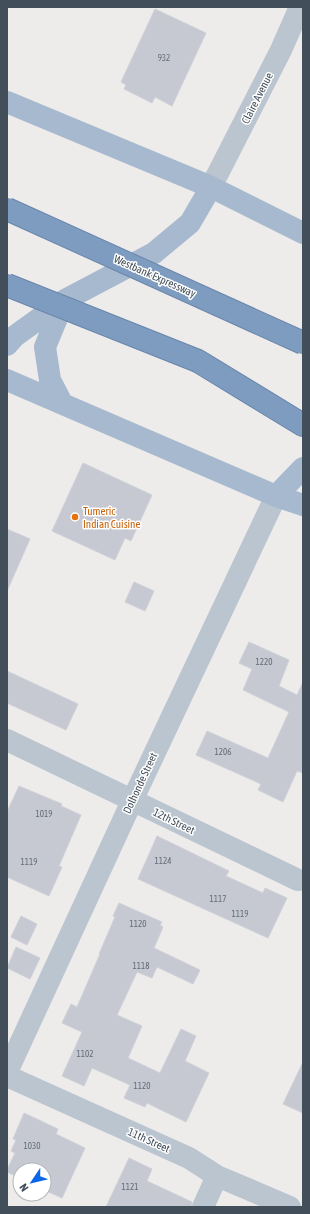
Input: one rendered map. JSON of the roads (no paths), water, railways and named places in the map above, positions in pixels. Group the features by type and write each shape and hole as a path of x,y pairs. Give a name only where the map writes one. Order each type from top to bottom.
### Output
{"highway":[{"name":"Westbank Expressway","path":"7,208 303,343"},
{"path":"7,285 198,361 303,410"},
{"path":"198,361 303,425"}],"main road":[{"path":"7,102 211,187 303,233"},
{"path":"7,345 15,336 65,300 154,253 190,223 211,187"},
{"path":"62,403 50,380 45,347 65,300"},
{"path":"7,380 276,496 303,505"},
{"path":"276,496 303,468"}],"street":[{"name":"Claire Avenue","path":"211,187 281,50 300,7"},
{"name":"Dolhonde Street","path":"7,1072 132,801 276,496"},
{"name":"12th Street","path":"7,740 298,880"},
{"name":"11th Street","path":"7,1076 189,1158 217,1176 290,1207"},
{"path":"203,1207 217,1176"}],"place":[{"name":"Tumeric Indian Cuisine","path":"75,517"}]}
